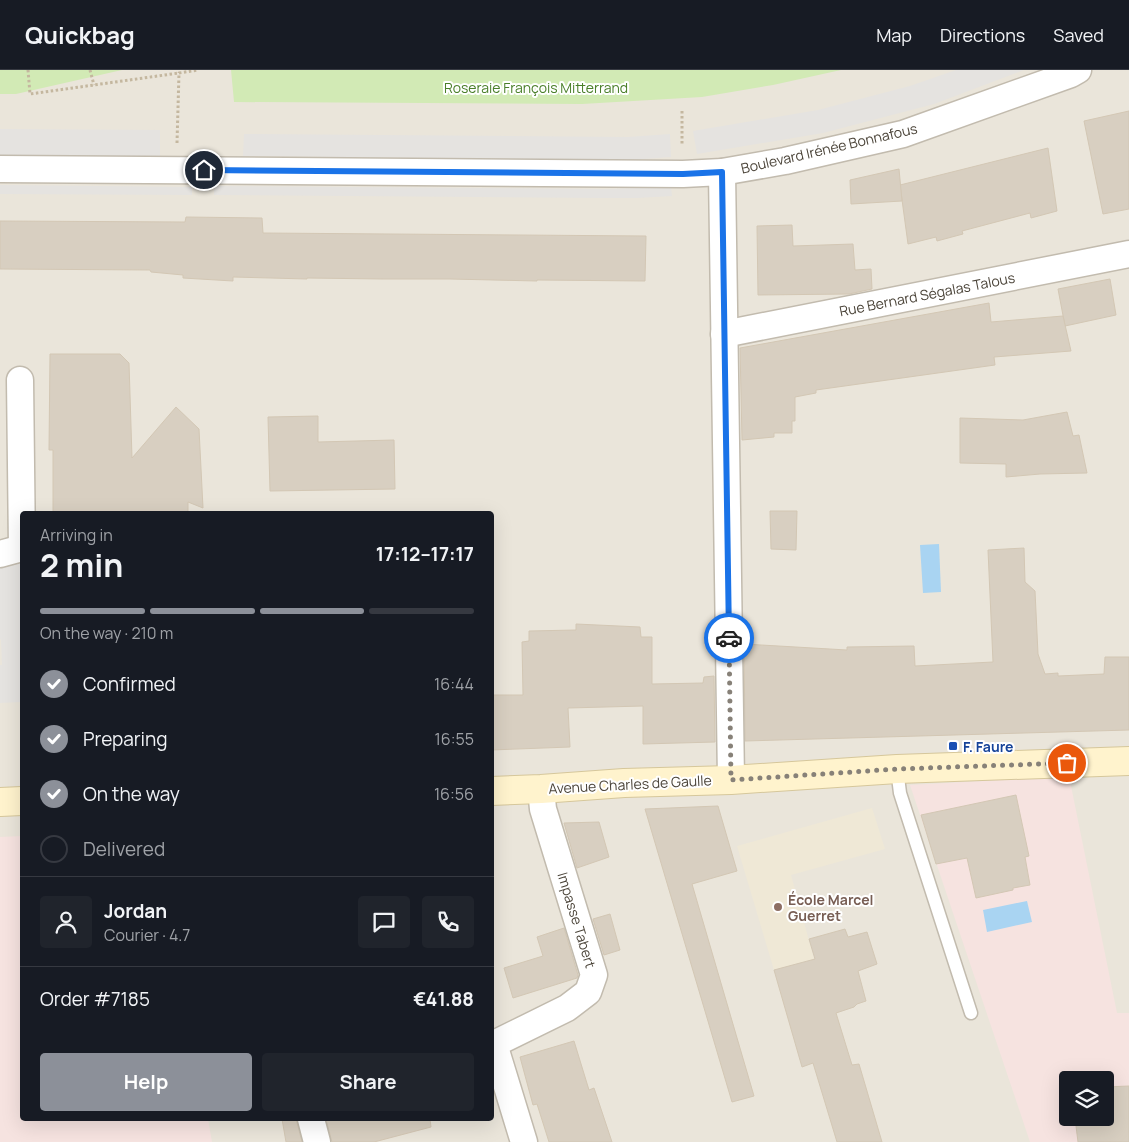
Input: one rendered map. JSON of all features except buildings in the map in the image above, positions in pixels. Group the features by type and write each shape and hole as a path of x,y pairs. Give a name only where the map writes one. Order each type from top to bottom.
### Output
{"street":[{"name":"Boulevard Irénée Bonnafous","path":"0,168 673,174 722,172 785,161 903,134 1078,70"},
{"path":"722,172 731,780"},
{"name":"Rue Bernard Ségalas Talous","path":"724,334 1129,254"},
{"path":"15,550 20,380"},
{"name":"Avenue Charles de Gaulle","path":"494,791 624,783 731,780 897,769 1129,761"},
{"name":"Impasse Tabert","path":"524,1142 494,1044 566,1008 588,992 594,975 543,809 542,789"},
{"path":"0,802 20,802"},
{"path":"312,1121 317,1142"}],"lane":[{"path":"897,769 900,793 971,1012"}],"path":[{"path":"28,70 30,94 179,74 196,70"},
{"path":"90,70 94,85"},
{"path":"176,170 179,74"}],"shaded area":[{"path":"0,70 1129,70 1129,1142 0,1142"},
{"path":"956,70 1024,70 934,104 823,133 697,154 693,131 818,110 910,86"},
{"path":"0,129 160,130 160,157 0,156"},
{"path":"244,134 628,137 670,134 671,157 601,160 243,156"},
{"path":"0,185 192,187 192,195 0,194"},
{"path":"214,186 604,189 671,187 672,196 604,198 214,195"},
{"path":"0,561 20,561 20,702 0,703 0,665 2,665"},
{"path":"1069,776 1117,1013 1129,1013 1129,1142 1030,1142 910,785"},
{"name":"École Marcel Guerret","path":"872,808 885,849 791,875 814,959 774,970 737,846"},
{"path":"20,836 20,1121 208,1121 212,1142 0,1142 0,837"}],"green space":[{"path":"0,70 122,70 16,94 0,94"},
{"name":"Roseraie François Mitterrand","path":"231,70 841,70 773,85 702,97 582,104 234,102"}],"water":[{"path":"939,544 941,592 923,593 920,545"},
{"path":"1027,901 1032,922 987,932 983,910"}],"way so far":[{"path":"729,638 731,780 897,769 1067,763"}],"place":[{"name":"F. Faure","path":"953,746"},
{"name":"École Marcel Guerret","path":"778,907"}],"route":[{"path":"204,170 683,174 722,172 729,638"}]}
